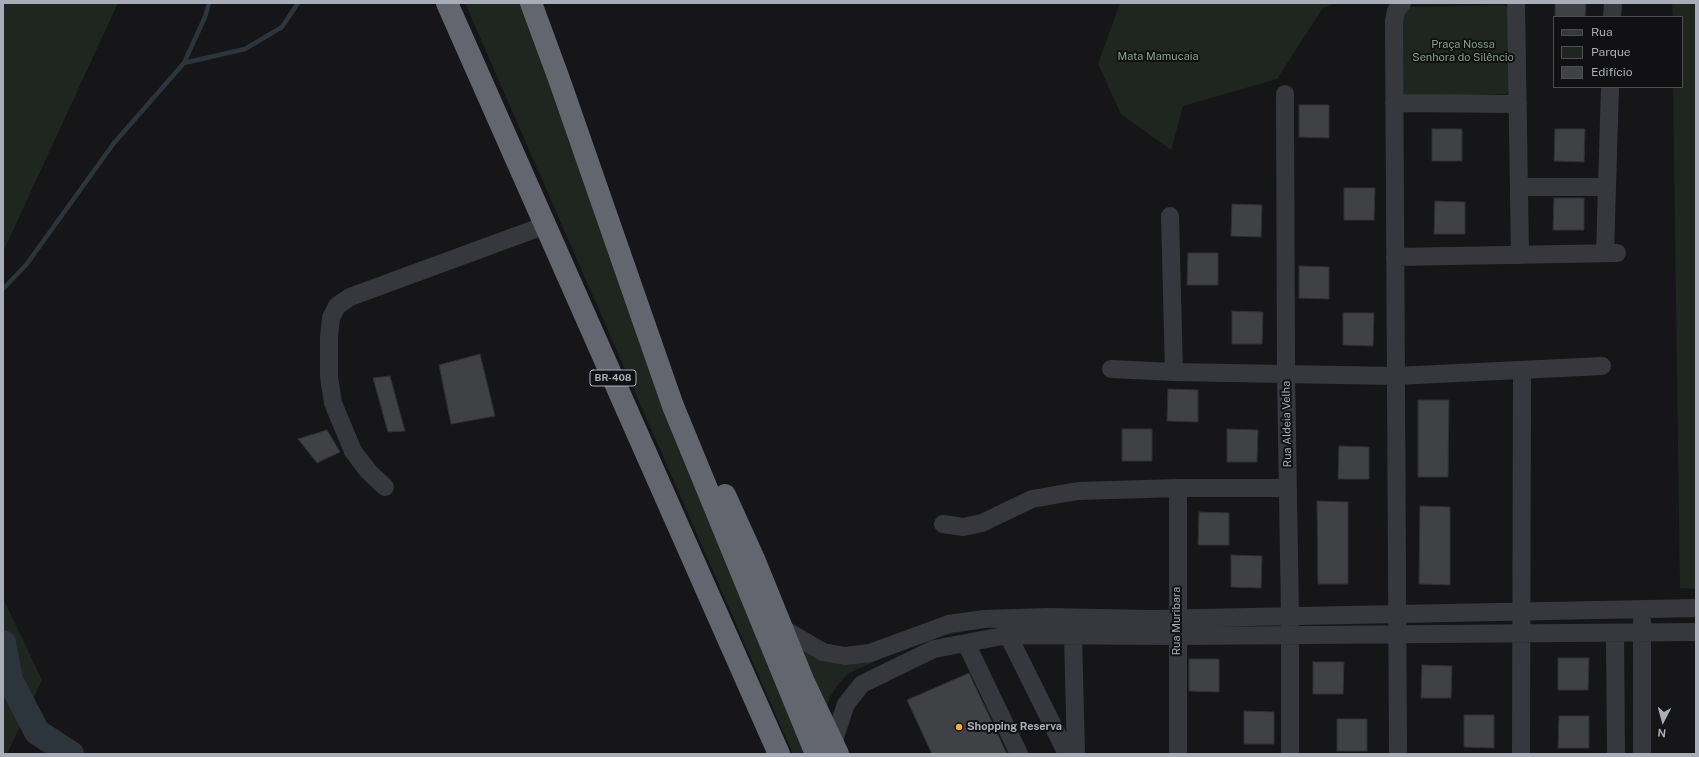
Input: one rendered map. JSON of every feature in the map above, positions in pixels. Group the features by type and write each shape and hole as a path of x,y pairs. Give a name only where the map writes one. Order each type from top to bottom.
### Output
{"highway":[{"name":"BR-408","path":"447,3 779,754"},
{"path":"531,3 673,406 829,750"},
{"path":"673,406 697,437 714,468 782,628 829,750"}],"street":[{"path":"1398,754 1394,21 1396,11 1402,3"},
{"path":"1516,3 1520,255"},
{"path":"1612,16 1613,3"},
{"path":"1395,257 1611,253 1606,187 1610,88"},
{"name":"Rua Aldeia Velha","path":"1285,94 1290,754"},
{"path":"1394,103 1518,104"},
{"path":"1519,187 1606,187"},
{"path":"1170,216 1174,372"},
{"path":"385,487 368,471 353,451 333,403 329,377 329,337 331,318 338,306 350,297 546,225"},
{"path":"1111,369 1174,372 1396,376 1602,366"},
{"path":"1521,754 1522,371"},
{"path":"944,524 963,527 982,523 1032,499 1078,491 1178,488 1288,488"},
{"name":"Rua Muribara","path":"1178,488 1178,754"},
{"path":"782,628 823,652 845,656 870,653 950,624 984,619 1048,617 1177,618 1522,613 1696,608"},
{"path":"1642,610 1642,754"},
{"path":"1048,617 1050,635"},
{"path":"829,750 846,704 862,684 934,649 1008,635 1177,636 1696,632"},
{"path":"1616,633 1616,754"},
{"path":"1008,635 1067,754"},
{"path":"1073,636 1076,754"},
{"path":"966,643 1019,754"}],"green space":[{"path":"3,3 118,3 3,252"},
{"path":"465,3 523,3 668,423 760,645 808,754 793,754"},
{"name":"Mata Mamucaia","path":"1120,3 1335,3 1323,8 1277,79 1183,106 1171,150 1121,114 1098,64"},
{"path":"1672,3 1696,3 1696,589 1680,588 1673,88 1683,88 1683,16 1673,16"},
{"name":"Praça Nossa Senhora do Silêncio","path":"1505,5 1510,11 1509,91 1506,94 1406,97 1402,92 1398,20 1410,7"},
{"path":"3,598 42,680 7,754 3,754"},
{"path":"992,626 937,637 903,649 849,673 837,686 830,697 823,718 796,646 820,659 929,633"}],"building":[{"path":"1555,3 1586,3 1585,16 1555,16"},
{"path":"1299,105 1329,105 1329,138 1299,137"},
{"path":"1432,129 1462,129 1462,161 1432,161"},
{"path":"1555,129 1585,129 1584,162 1554,161"},
{"path":"1344,188 1375,188 1374,220 1344,220"},
{"path":"1554,198 1584,198 1584,230 1553,230"},
{"path":"1435,201 1465,202 1465,234 1434,234"},
{"path":"1232,204 1262,205 1261,237 1231,236"},
{"path":"1188,253 1218,253 1218,285 1187,285"},
{"path":"1299,266 1329,267 1329,299 1299,298"},
{"path":"1232,311 1263,312 1262,344 1232,344"},
{"path":"1343,313 1374,313 1373,346 1343,345"},
{"path":"480,354 495,416 451,424 439,365"},
{"path":"390,376 405,431 388,432 373,378"},
{"path":"1168,389 1198,390 1198,422 1167,421"},
{"path":"1418,400 1449,400 1448,477 1418,477"},
{"path":"1122,429 1152,429 1152,461 1122,461"},
{"path":"1227,429 1258,430 1257,462 1227,462"},
{"path":"327,430 340,452 317,463 298,439"},
{"path":"1339,446 1369,447 1369,479 1338,479"},
{"path":"1317,501 1348,502 1348,584 1318,584"},
{"path":"1420,506 1450,507 1450,585 1419,584"},
{"path":"1199,512 1229,513 1229,545 1198,545"},
{"path":"1231,555 1262,556 1261,588 1231,587"},
{"path":"1558,658 1589,658 1588,690 1558,690"},
{"path":"1189,659 1219,659 1219,692 1189,691"},
{"path":"1313,662 1344,662 1343,694 1313,694"},
{"path":"1422,665 1452,666 1451,698 1421,698"},
{"name":"Shopping Reserva","path":"969,673 1007,754 932,754 907,700"},
{"path":"1244,711 1274,712 1274,744 1244,744"},
{"path":"1464,715 1494,715 1494,748 1464,747"},
{"path":"1559,716 1589,716 1589,748 1558,748"},
{"path":"1337,719 1367,719 1367,751 1337,751"}],"waterway":[{"path":"3,289 26,265 114,143 184,63 205,17 209,3"},
{"path":"184,63 245,49 282,27 298,3"},
{"path":"3,643 10,680 37,732 71,754"}],"place":[{"name":"Shopping Reserva","path":"959,727"}]}
